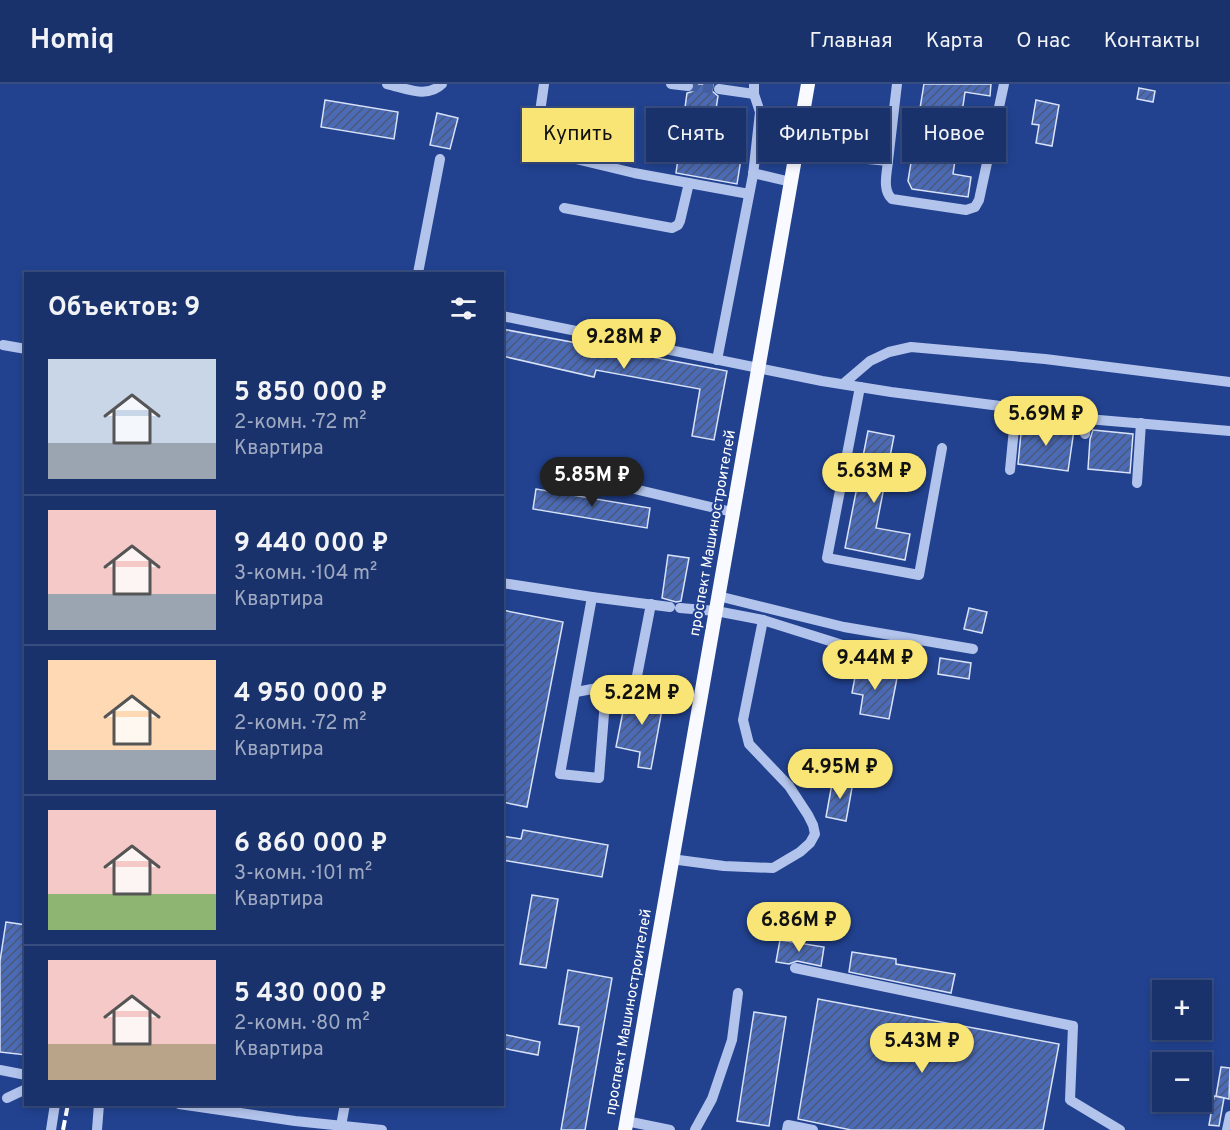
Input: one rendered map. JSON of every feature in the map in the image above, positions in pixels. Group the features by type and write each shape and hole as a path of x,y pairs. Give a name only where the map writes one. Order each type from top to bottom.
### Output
{"main road":[{"name":"проспект Машиностроителей","path":"804,108 808,84"},
{"name":"проспект Машиностроителей","path":"625,1126 794,162"}],"street":[{"path":"387,84 424,93 442,84"},
{"path":"544,84 537,133 540,144 555,154 749,194"},
{"path":"671,84 688,86"},
{"path":"890,144 897,84"},
{"path":"888,162 885,185 888,196 892,200 966,210 975,207 979,200 1004,84"},
{"path":"717,360 753,172 760,112 754,89 719,89"},
{"path":"418,272 440,159"},
{"path":"753,172 791,182"},
{"path":"564,208 672,228 681,221 689,183"},
{"path":"504,316 860,387 1087,419 1230,431"},
{"path":"3,345 24,349"},
{"path":"843,384 870,362 889,352 911,347 1045,359 1230,382"},
{"path":"860,387 827,558 919,575 942,448"},
{"path":"1010,470 1016,408"},
{"path":"1086,434 1087,419"},
{"path":"1137,483 1141,423"},
{"path":"555,470 732,512"},
{"path":"504,583 675,608 716,611 763,620 884,658"},
{"path":"718,596 844,627 973,648"},
{"path":"592,597 560,774 599,778 606,688"},
{"path":"576,692 636,681 651,604"},
{"path":"671,859 724,866 773,868 800,852 810,843 815,834 808,814 789,786 749,744 743,720 763,620"},
{"path":"795,968 1073,1026 1070,1100 1120,1130"},
{"path":"694,1130 712,1099 732,1040 738,993"},
{"path":"0,1071 24,1074"},
{"path":"7,1098 24,1090"},
{"path":"51,1130 55,1106"},
{"path":"98,1130 99,1106"},
{"path":"190,1106 295,1126 341,1126 382,1130"},
{"path":"341,1126 345,1106"},
{"path":"1227,1130 1230,1116"},
{"path":"787,1130 788,1125 813,1130"},
{"path":"625,1126 670,1130"}],"building":[{"path":"695,84 713,84 712,91 718,96 716,108 685,108 687,93 694,91"},
{"path":"924,84 991,84 990,96 965,92 963,108 920,108"},
{"path":"1139,88 1155,91 1153,102 1137,99"},
{"path":"325,100 398,112 394,139 321,127"},
{"path":"1036,100 1059,105 1052,146 1036,143 1039,125 1032,124"},
{"path":"437,113 458,118 450,149 430,145"},
{"path":"678,162 740,162 737,184 676,173"},
{"path":"911,162 955,162 953,174 971,177 968,197 912,189 908,181"},
{"path":"504,329 727,371 714,440 692,436 700,389 596,370 594,377 504,356"},
{"path":"1022,423 1074,430 1068,471 1018,464"},
{"path":"1093,430 1133,434 1130,473 1088,469 1090,439"},
{"path":"868,431 894,436 876,528 910,534 905,560 845,548"},
{"path":"536,489 650,508 647,528 533,509"},
{"path":"668,555 689,558 681,601 662,598"},
{"path":"969,608 987,612 982,633 964,629"},
{"path":"504,610 563,622 527,807 504,802"},
{"path":"940,658 971,663 969,679 938,674"},
{"path":"857,666 898,673 889,719 860,714 863,695 852,693"},
{"path":"655,686 666,688 651,769 638,767 640,752 616,747 626,696 652,701"},
{"path":"833,778 853,782 846,821 826,817"},
{"path":"523,830 608,845 602,877 504,860 504,836 521,839"},
{"path":"532,895 558,899 546,968 520,964"},
{"path":"6,922 24,925 24,1055 0,1052 0,961"},
{"path":"780,940 824,947 821,966 797,961 789,964 776,962"},
{"path":"852,952 896,959 896,964 955,974 951,993 849,972"},
{"path":"568,970 612,978 585,1130 561,1130 579,1027 559,1024"},
{"path":"818,999 1059,1044 1043,1130 851,1130 798,1119"},
{"path":"754,1012 786,1017 769,1126 737,1121"},
{"path":"504,1034 540,1042 538,1055 504,1048"},
{"path":"1221,1067 1230,1068 1229,1099 1216,1096"},
{"path":"1214,1096 1224,1098 1219,1126 1209,1125"}],"tunnel":[{"path":"688,86 719,89"}],"railway":[{"path":"63,1130 68,1106"}]}
